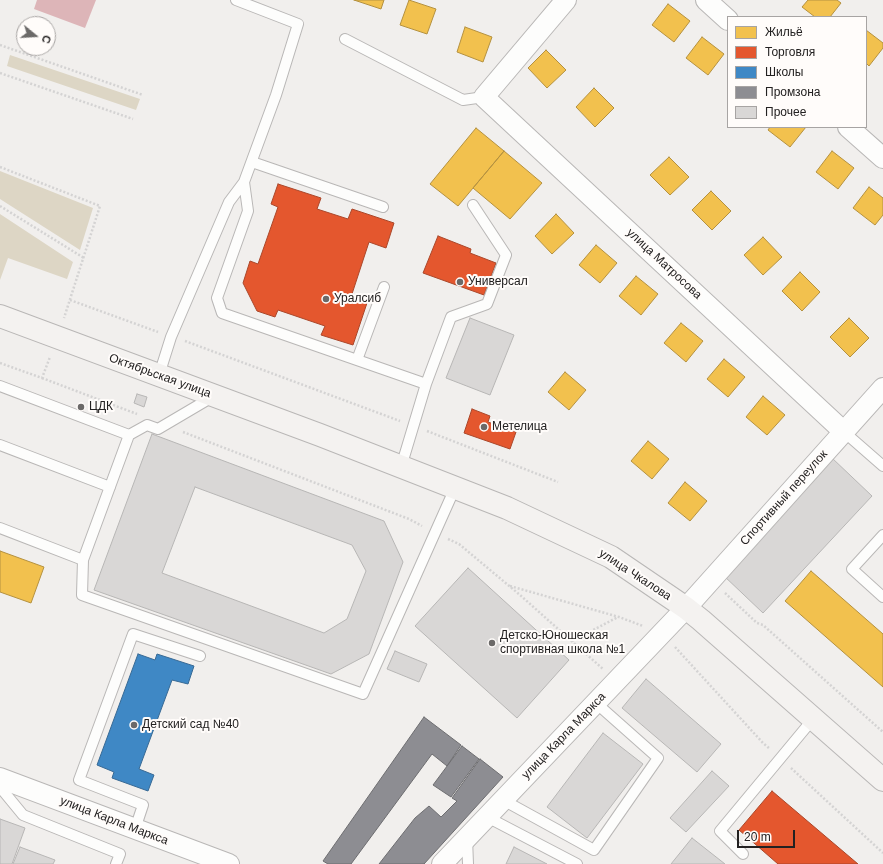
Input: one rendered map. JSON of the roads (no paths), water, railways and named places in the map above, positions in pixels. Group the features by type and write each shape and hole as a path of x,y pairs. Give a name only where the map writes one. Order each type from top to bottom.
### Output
{"street":[{"path":"484,97 566,0"},
{"path":"706,0 727,19"},
{"name":"улица Матросова","path":"484,97 843,431"},
{"path":"849,128 883,158"},
{"name":"Октябрьская улица","path":"0,316 320,435"},
{"name":"Спортивный переулок","path":"686,608 883,388"},
{"name":"улица Чкалова","path":"320,435 507,508 611,557 686,608 701,620 883,780"},
{"name":"улица Карла Маркса","path":"442,864 686,608"},
{"name":"улица Карла Маркса","path":"0,778 228,864"}],"lane":[{"path":"159,375 171,337 229,202 244,182 252,162 276,95 298,24 236,0"},
{"path":"345,38 463,100 484,97"},
{"path":"252,162 383,207"},
{"path":"244,182 248,211 217,298 222,313 426,384"},
{"path":"401,467 426,384 451,316 487,304 506,255 473,205"},
{"path":"357,360 384,287"},
{"path":"0,386 129,435"},
{"path":"214,396 158,429 147,425 129,435 83,560 82,595 363,694 455,488"},
{"path":"843,431 883,466"},
{"path":"0,445 110,487"},
{"path":"0,528 83,560"},
{"path":"883,534 852,569 883,596"},
{"path":"135,829 143,804 79,780 133,634 200,656"},
{"path":"503,800 594,850 658,758 596,703"},
{"path":"744,854 720,831 813,719"},
{"path":"0,786 23,815 120,854 116,864"},
{"path":"487,817 577,864"},
{"path":"467,838 468,864"}],"place":[{"name":"Универсал","path":"460,282"},
{"name":"Уралсиб","path":"326,299"},
{"name":"ЦДК","path":"81,407"},
{"name":"Метелица","path":"484,427"},
{"name":"Детско-Юношеская спортивная школа №1","path":"492,643"},
{"name":"Детский сад №40","path":"134,725"}]}
